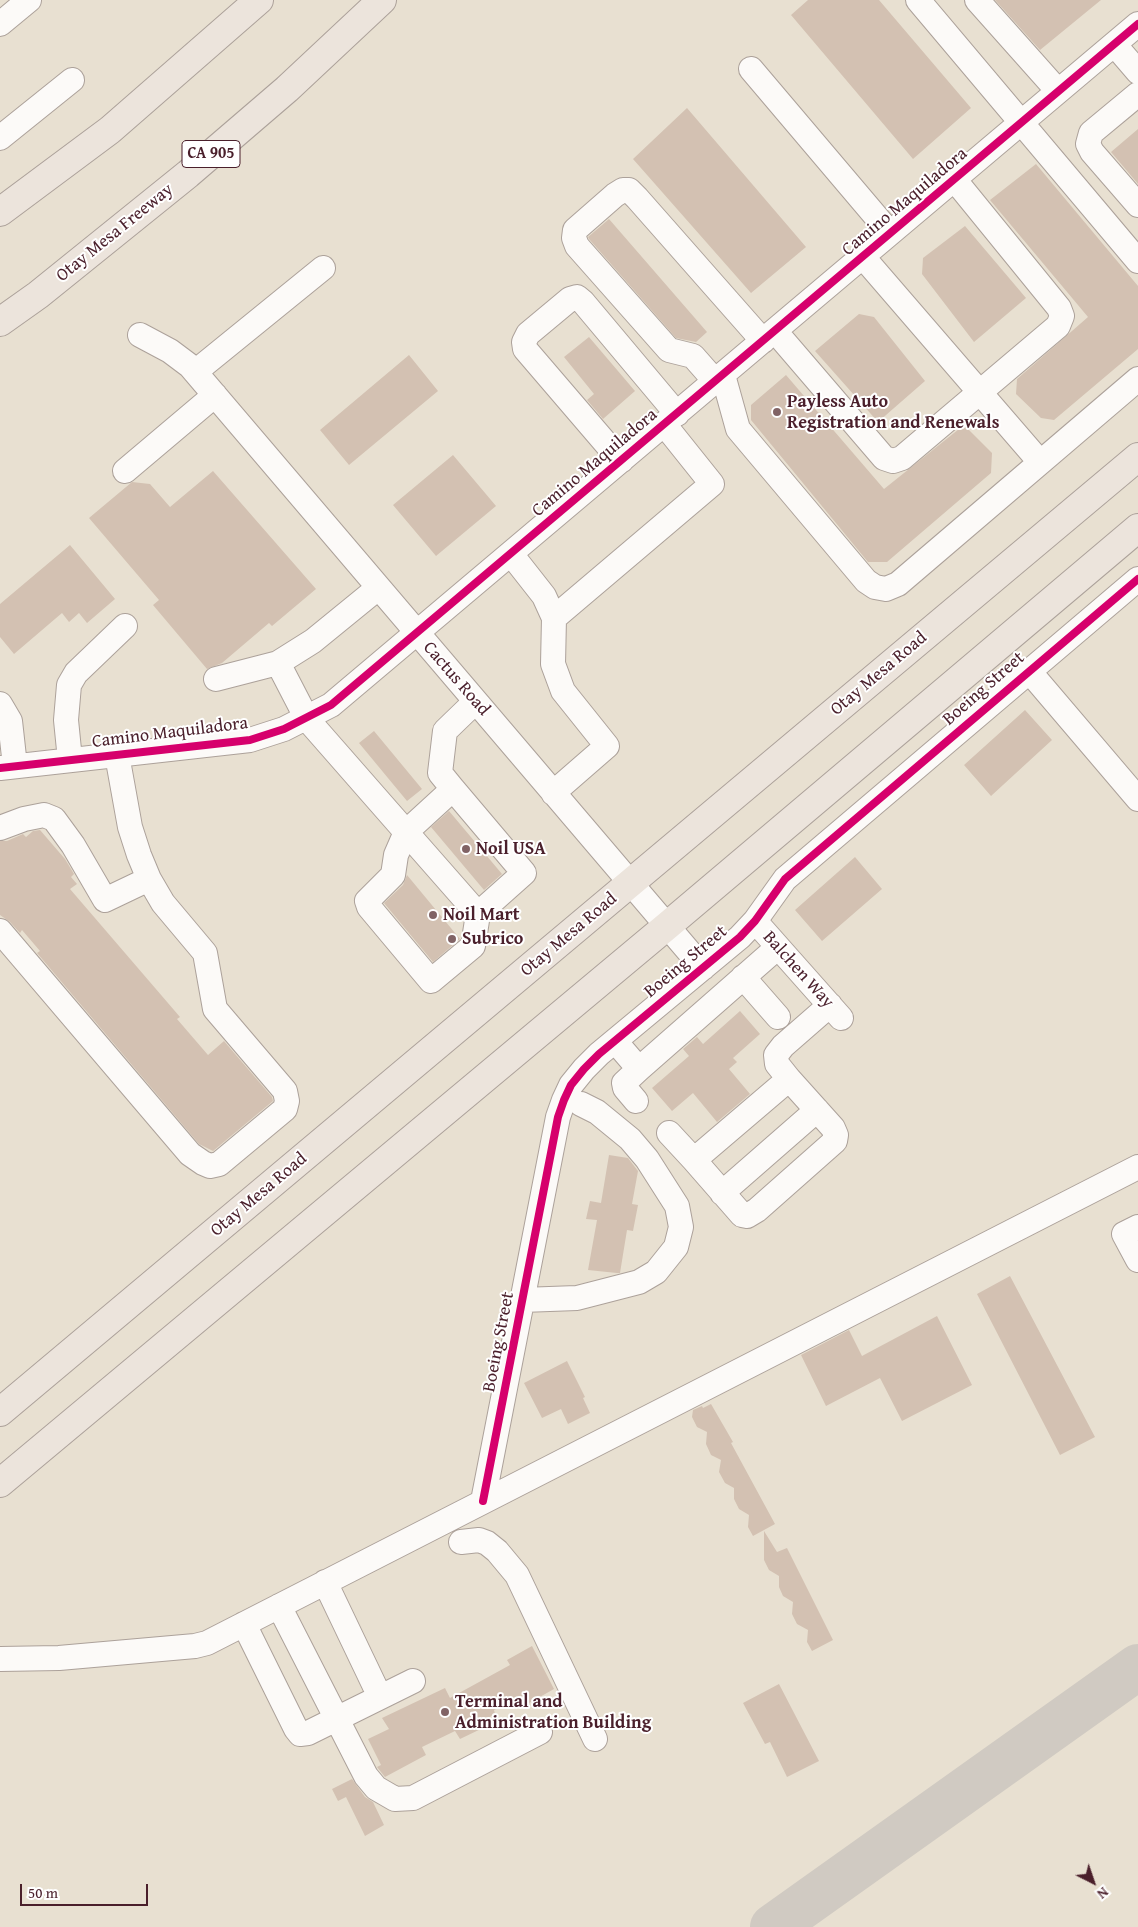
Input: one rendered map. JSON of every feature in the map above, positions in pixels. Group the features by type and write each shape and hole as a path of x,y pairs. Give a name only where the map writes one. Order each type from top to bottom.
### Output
{"main road":[{"path":"0,212 110,130 259,0"},
{"name":"Otay Mesa Freeway","path":"0,322 38,295 188,174 287,89 382,0"},
{"name":"Otay Mesa Road","path":"0,1412 1138,457"},
{"path":"0,1482 667,926 1138,528"}],"street":[{"path":"0,24 29,0"},
{"path":"918,0 1138,261"},
{"path":"977,0 1058,91"},
{"name":"Camino Maquiladora","path":"8,767 250,740 284,729 331,705 1138,24"},
{"path":"1114,44 1138,72"},
{"path":"751,69 890,233"},
{"path":"0,138 72,80"},
{"path":"1138,94 1091,133 1088,144 1092,152 1138,205"},
{"path":"954,179 1059,308 1062,316 1058,326 902,458 893,461 884,458 629,190 623,190 615,195 575,230 574,238 577,246 669,350 692,356 719,378 738,429 866,581 875,587 886,589 898,584 1138,379"},
{"path":"863,257 1040,462"},
{"path":"195,372 323,268"},
{"path":"554,618 712,484 671,419 583,302 577,297 570,299 528,334 524,342 525,349 621,461"},
{"name":"Cactus Road","path":"140,336 170,351 195,372 416,634 703,968"},
{"path":"125,471 215,395"},
{"path":"511,554 544,596 554,618 553,664 563,690 607,746 553,793"},
{"name":"Boeing Street","path":"483,1501 558,1117 571,1086 584,1069 615,1041 740,937 755,921 785,879 1138,579"},
{"path":"216,680 278,663 313,641 378,588"},
{"path":"70,760 66,720 69,685 76,673 125,626"},
{"path":"278,663 307,718 478,914"},
{"path":"1028,671 1138,798"},
{"path":"453,789 406,832 396,855 393,875 367,901 368,907 431,981 473,946 478,914 524,873 440,773 445,731 475,702"},
{"path":"0,704 10,721 8,767"},
{"path":"0,931 190,1154 202,1164 210,1166 219,1164 285,1109 287,1101 285,1091 215,1009 205,953 163,903 149,879 130,826 116,755"},
{"path":"0,828 24,819 44,815 54,819 74,845 105,900 149,879"},
{"name":"Balchen Way","path":"755,921 836,1012 783,1046 776,1055 777,1064 788,1079"},
{"path":"636,1101 624,1083 778,947"},
{"path":"743,977 778,1017"},
{"path":"615,1041 639,1069"},
{"path":"669,1133 742,1215 747,1216 757,1210 835,1141 836,1135 833,1128 788,1079 694,1160"},
{"path":"522,1300 578,1298 639,1282 656,1272 676,1247 681,1227 677,1206 647,1159 623,1133 597,1112 581,1104"},
{"path":"722,1193 817,1110"},
{"path":"0,1659 59,1658 195,1646 207,1643 1138,1167"},
{"path":"1138,1227 1124,1234 1138,1260"},
{"path":"461,1542 479,1540 487,1543 498,1551 517,1575 595,1739"},
{"path":"325,1582 380,1697"},
{"path":"280,1606 366,1776 376,1788 395,1799 413,1798 540,1732"},
{"path":"239,1626 300,1734 336,1719 413,1681"}],"building":[{"path":"808,0 879,0 971,108 913,159 791,15"},
{"path":"995,0 1101,0 1040,50"},
{"path":"687,108 806,247 751,293 633,159"},
{"path":"1138,129 1138,184 1111,152"},
{"path":"1036,164 1138,286 1138,349 1054,420 1041,418 1016,394 1017,379 1088,317 990,200"},
{"path":"609,219 707,332 696,342 676,338 589,239 588,237"},
{"path":"965,226 1026,298 974,342 922,274 923,258"},
{"path":"859,314 874,317 925,381 878,422 815,351"},
{"path":"589,337 635,391 603,419 587,400 594,394 564,357"},
{"path":"409,355 438,391 349,465 320,430"},
{"path":"786,375 884,489 964,425 992,453 991,473 887,562 868,562 751,420 751,405"},
{"path":"453,455 496,506 436,556 393,505"},
{"path":"213,471 316,589 272,626 269,623 222,663 207,669 153,605 159,600 89,518 132,482 150,484 170,507"},
{"path":"70,545 115,599 87,623 79,613 69,622 62,613 14,654 0,637 0,604"},
{"path":"1025,710 1052,740 991,796 964,765"},
{"path":"374,731 422,789 407,801 359,743"},
{"name":"Noil USA","path":"449,811 502,874 484,890 431,827"},
{"path":"40,830 65,859 74,874 71,877 77,884 70,889 180,1017 177,1019 208,1055 224,1041 272,1097 273,1101 213,1151 199,1144 37,953 40,951 22,930 20,933 0,915 0,841 7,841 23,834 26,837 33,831"},
{"path":"855,857 882,889 822,941 795,910"},
{"path":"407,875 460,939 433,962 384,903 403,885"},
{"path":"740,1011 760,1034 733,1058 737,1062 729,1069 750,1094 717,1122 693,1093 672,1111 652,1088 689,1056 683,1049 697,1037 703,1044"},
{"path":"609,1155 628,1158 638,1171 632,1204 638,1205 633,1231 627,1230 620,1273 588,1270 597,1220 586,1219 590,1201 601,1203"},
{"path":"1010,1276 1095,1437 1060,1455 977,1294"},
{"path":"937,1316 972,1385 902,1421 880,1378 826,1406 801,1355 849,1330 862,1356"},
{"path":"567,1361 585,1397 583,1398 590,1413 568,1424 561,1409 542,1418 524,1383"},
{"path":"711,1404 733,1442 731,1443 775,1524 753,1536 748,1527 749,1515 739,1509 734,1499 734,1488 725,1483 719,1472 721,1460 711,1455 706,1444 707,1432 697,1427 692,1417 693,1410"},
{"path":"764,1531 777,1552 787,1548 833,1640 812,1651 807,1642 808,1630 797,1624 792,1614 793,1602 783,1596 779,1587 779,1576 769,1570 764,1560"},
{"name":"Terminal and Administration Building","path":"532,1646 554,1689 529,1703 525,1695 494,1710 495,1714 483,1721 485,1727 460,1739 455,1731 422,1747 426,1755 385,1777 377,1767 381,1765 368,1739 389,1729 382,1718 445,1688 450,1698 510,1665 507,1660"},
{"path":"779,1684 819,1761 787,1777 770,1742 765,1744 743,1703"},
{"path":"352,1779 365,1797 373,1802 384,1825 365,1836 346,1797 338,1801 332,1789"}],"taxiway":[{"path":"773,1927 1138,1667"}],"cycle path":[{"path":"0,768 250,740 284,729 331,705 1138,24"},
{"path":"483,1501 558,1117 571,1085 599,1054 740,937 755,921 785,879 1138,579"}],"place":[{"name":"Payless Auto Registration and Renewals","path":"777,412"},
{"name":"Noil USA","path":"466,849"},
{"name":"Noil Mart","path":"433,915"},
{"name":"Subrico","path":"452,939"},
{"name":"Terminal and Administration Building","path":"445,1712"}]}
